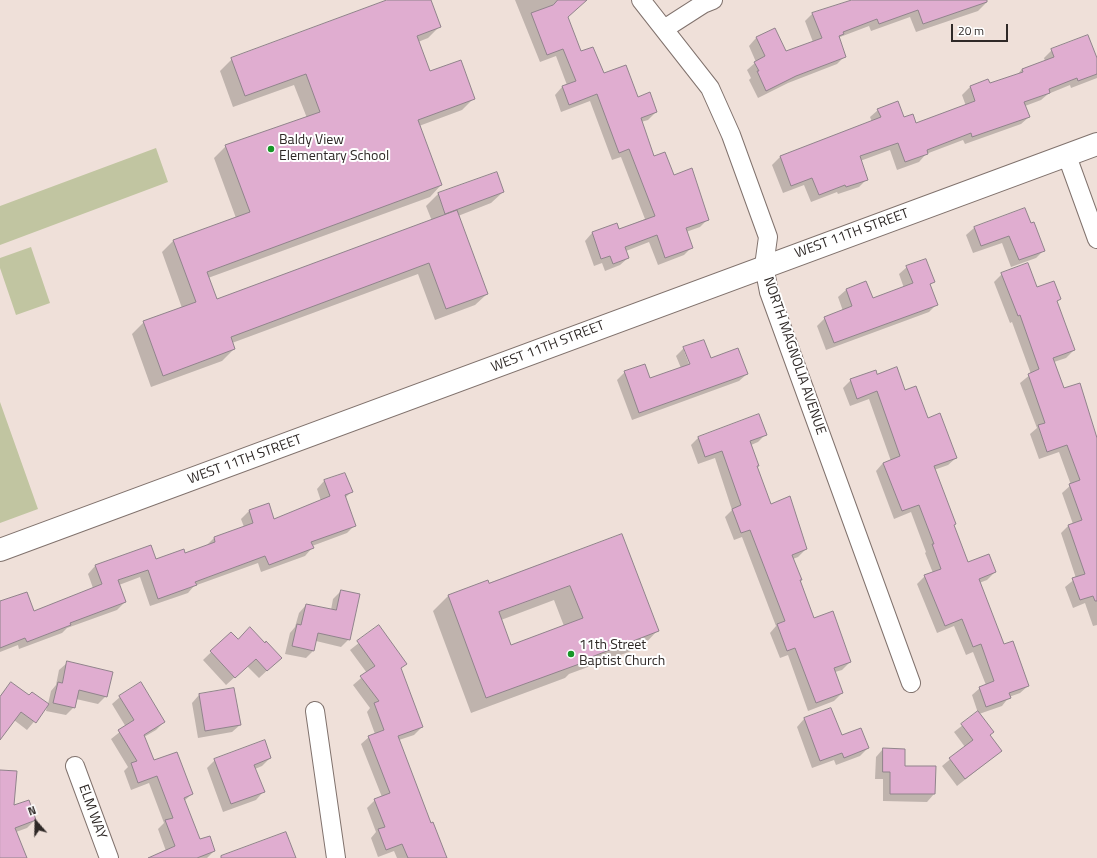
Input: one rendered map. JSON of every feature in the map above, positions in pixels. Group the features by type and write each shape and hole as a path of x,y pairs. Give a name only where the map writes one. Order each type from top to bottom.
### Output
{"street":[{"name":"NORTH MAGNOLIA AVENUE","path":"641,0 710,88 730,135 768,237 764,266 771,298 911,683"},
{"path":"664,29 703,4 713,0"},
{"name":"WEST 11TH STREET","path":"0,550 1097,144"},
{"path":"1067,156 1097,239"},
{"path":"315,711 336,858"},
{"name":"ELM WAY","path":"75,766 109,858"}],"green space":[{"path":"156,148 168,182 0,245 0,206"},
{"path":"31,247 50,303 16,315 0,268 0,258"},
{"path":"0,402 38,509 0,523"}],"building":[{"path":"387,0 431,0 441,27 417,36 430,71 461,60 475,99 418,120 442,185 207,272 217,299 457,210 488,294 446,309 429,263 231,337 235,349 163,376 143,321 196,302 173,240 250,212 225,145 320,112 306,74 245,96 231,58"},
{"path":"558,0 587,0 568,17 581,51 593,47 604,73 626,65 638,97 650,92 657,112 641,118 654,156 665,152 674,175 692,168 709,220 686,228 693,248 665,258 657,235 625,247 629,258 613,264 610,256 601,259 592,232 617,223 619,229 655,216 629,149 619,153 597,94 569,105 562,86 576,81 563,49 547,55 531,13 553,5"},
{"path":"852,0 987,0 987,2 923,24 918,10 879,24 877,19 843,32 844,34 839,36 846,57 796,76 766,91 754,62 765,56 756,37 775,28 786,51 822,38 812,13"},
{"path":"1088,35 1097,58 1097,74 1078,81 1077,78 1049,89 1050,93 1024,102 1030,117 972,137 971,133 927,150 928,154 905,162 898,143 860,156 868,180 846,187 845,185 819,195 812,178 791,186 780,156 881,117 877,109 898,101 904,117 913,114 916,123 975,101 970,86 988,79 990,83 1023,72 1022,69 1054,57 1051,49"},
{"path":"497,172 504,192 445,214 438,193"},
{"path":"1025,208 1031,223 1034,222 1045,251 1019,260 1009,236 981,246 974,227"},
{"path":"926,259 935,282 930,284 938,305 834,343 824,317 852,306 846,289 866,281 873,298 913,283 906,266"},
{"path":"1028,263 1037,287 1054,281 1061,299 1057,301 1075,350 1053,358 1064,388 1080,383 1097,438 1097,601 1095,601 1093,596 1080,600 1072,578 1085,574 1068,525 1082,520 1069,484 1080,480 1067,445 1047,452 1038,425 1045,423 1028,374 1039,369 1020,315 1018,316 1001,273"},
{"path":"704,340 711,358 738,348 748,374 639,413 624,371 645,364 650,378 690,364 683,347"},
{"path":"897,367 905,390 916,386 928,418 940,413 957,458 934,466 956,524 954,525 968,562 989,554 996,572 979,579 1004,644 1013,641 1029,686 1009,693 1011,698 986,707 979,687 994,681 981,644 973,647 962,619 945,626 924,575 941,569 932,544 934,544 919,505 902,511 883,463 900,456 877,391 857,399 850,379 876,370 877,374"},
{"path":"759,414 767,435 750,441 759,466 757,466 771,504 790,496 807,549 792,555 802,580 800,580 814,618 833,611 851,662 834,668 843,693 816,703 795,648 787,651 777,624 785,621 750,530 741,533 732,509 741,505 722,451 705,457 698,437"},
{"path":"345,473 353,492 345,495 356,526 311,542 314,548 269,565 265,556 195,582 197,585 158,599 148,570 118,580 126,602 70,623 71,625 27,642 25,638 0,648 0,601 27,592 34,611 102,584 95,565 151,545 156,559 184,549 185,553 215,542 214,537 253,523 249,510 269,503 274,519 330,496 324,480"},
{"path":"622,534 659,631 581,661 582,663 486,698 448,595 488,580 489,583","holes":["570,586 583,618 511,645 499,612"]},
{"path":"341,590 360,594 350,640 318,633 314,651 292,646 297,624 301,625 306,604 336,610"},
{"path":"379,625 407,664 401,668 423,727 398,736 431,823 433,822 447,858 408,858 402,844 386,850 378,829 385,827 374,799 390,793 368,736 384,730 374,703 379,701 360,676 375,666 357,641"},
{"path":"250,627 282,658 267,671 256,659 235,678 210,651 231,632 238,639"},
{"path":"67,661 113,672 107,697 79,690 75,708 53,703 58,682 62,683"},
{"path":"11,682 29,695 32,692 49,704 36,723 21,712 0,740 0,697"},
{"path":"141,682 165,722 144,735 154,760 177,752 193,794 184,798 200,839 210,836 215,851 197,858 148,858 175,846 165,820 173,818 157,776 138,783 131,763 137,761 118,730 134,720 119,696"},
{"path":"234,688 241,725 205,731 199,694"},
{"path":"831,708 842,735 861,728 869,748 844,758 842,753 820,761 804,718"},
{"path":"978,711 994,732 990,735 1002,751 965,779 949,758 973,740 961,724"},
{"path":"265,740 271,758 254,765 265,792 231,804 214,759"},
{"path":"883,748 905,749 905,766 936,766 935,794 890,794 890,772 883,772"},
{"path":"0,770 17,771 14,805 29,800 36,820 15,828 27,858 0,858"},
{"path":"286,832 296,858 221,858 221,856"}],"place":[{"name":"Baldy View Elementary School","path":"271,149"},
{"name":"11th Street Baptist Church","path":"571,654"}]}
